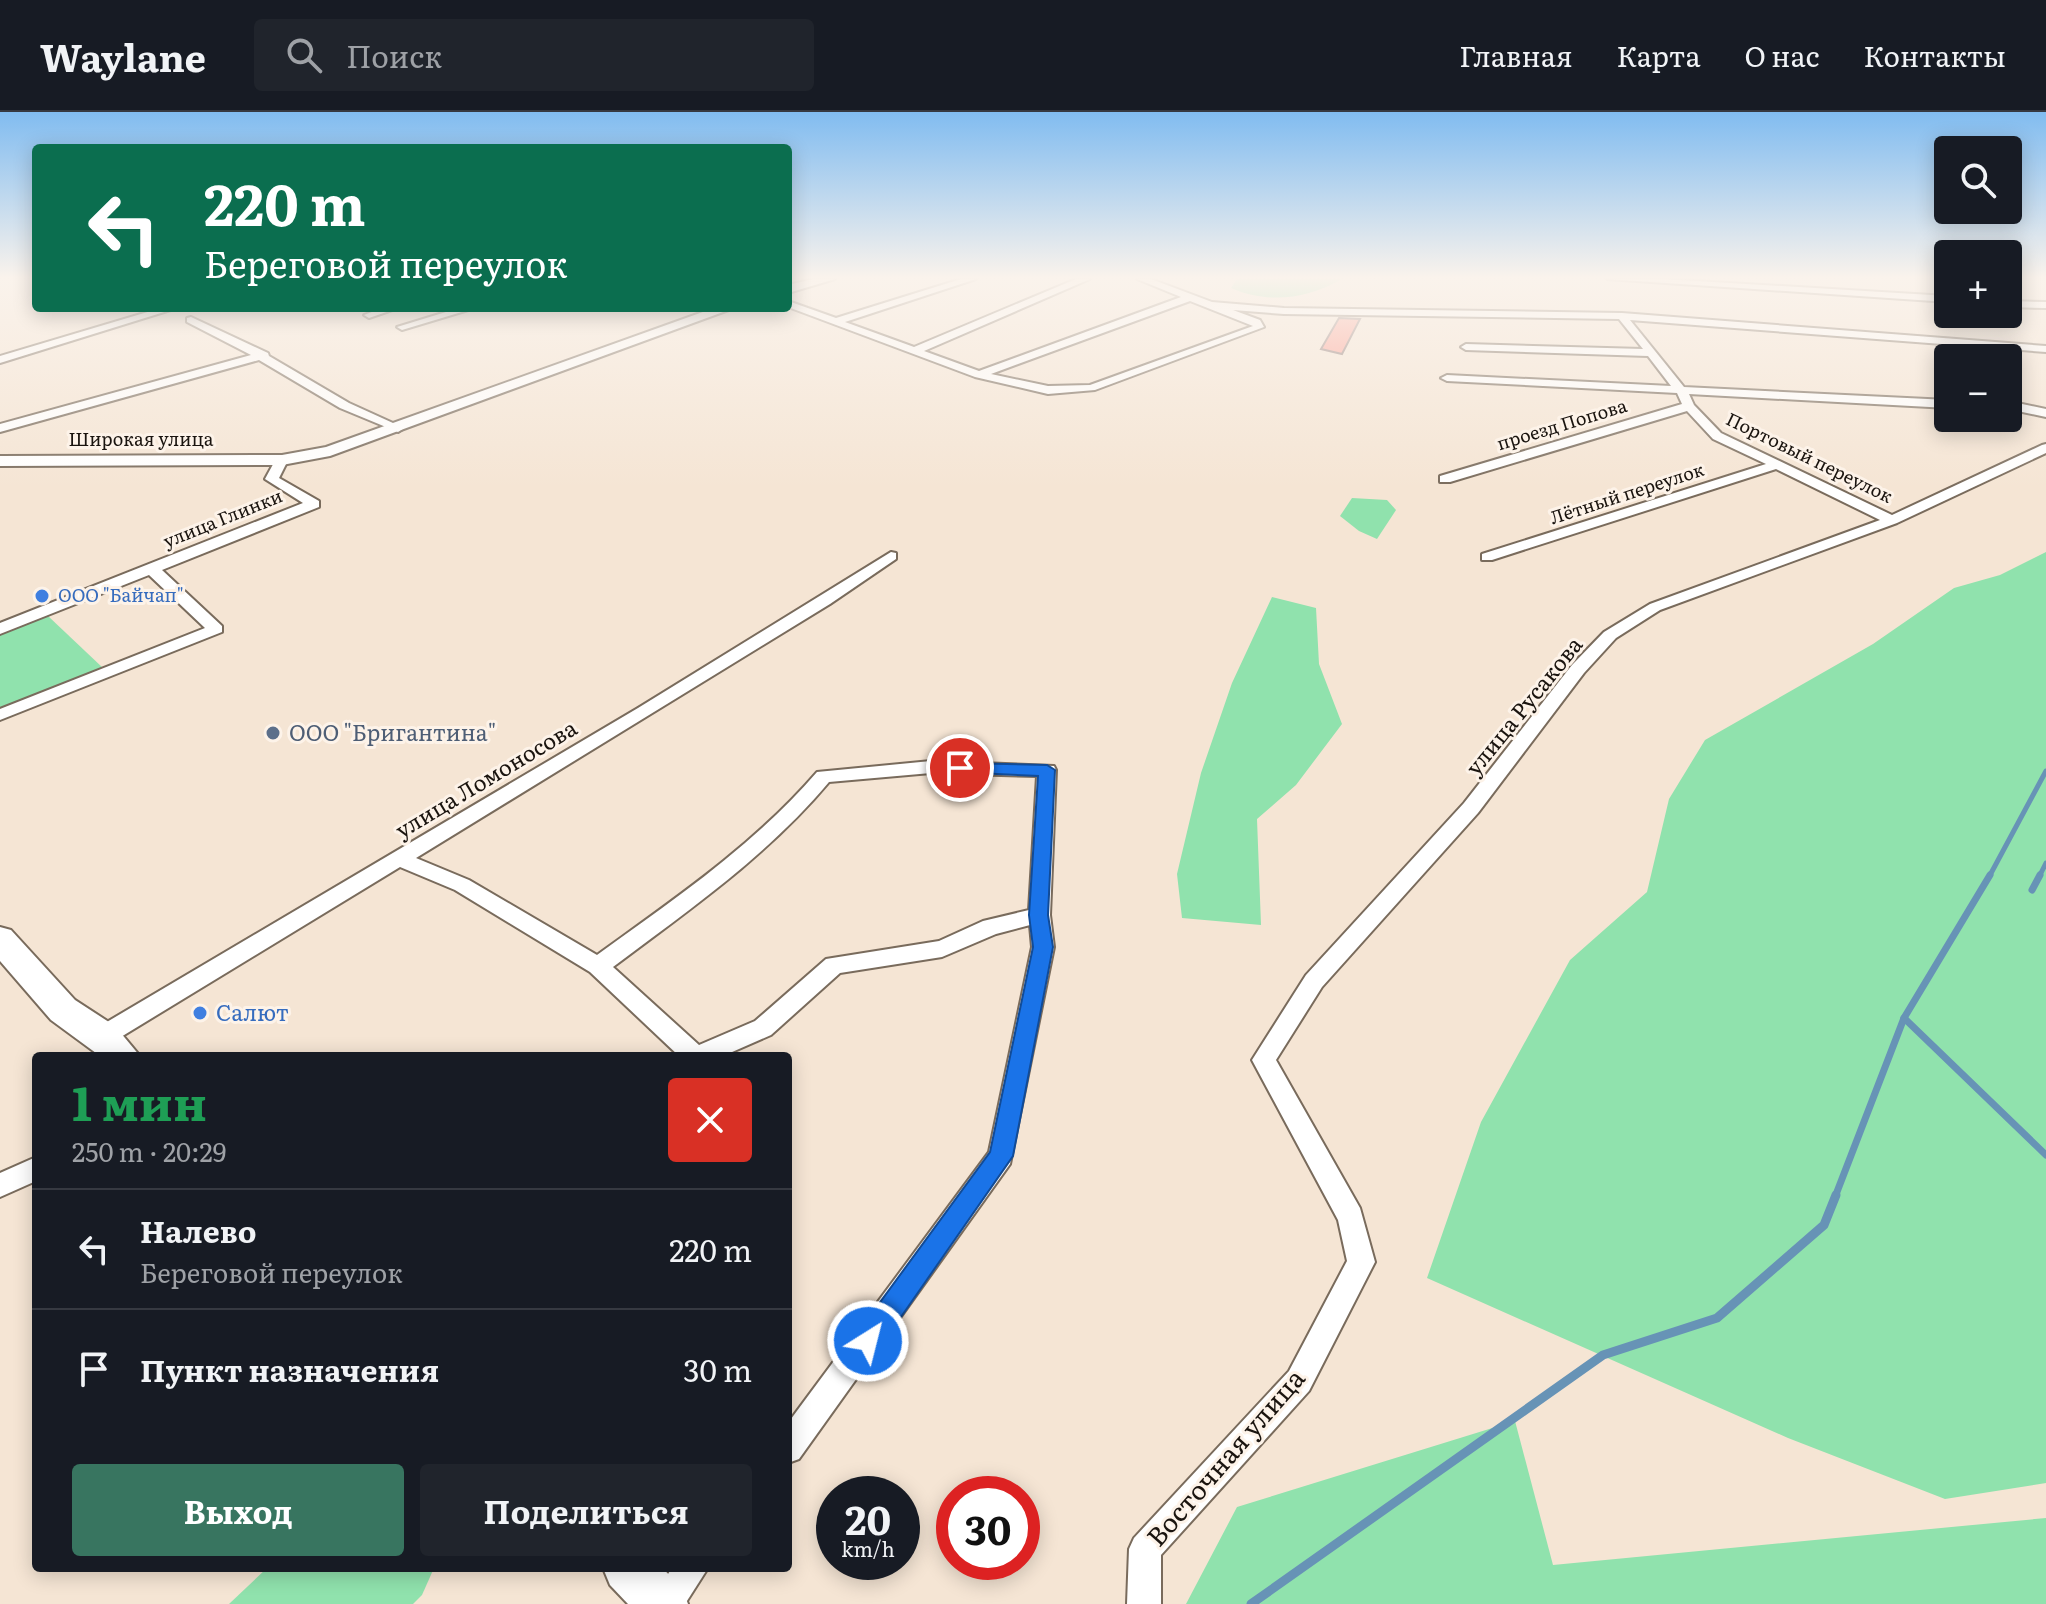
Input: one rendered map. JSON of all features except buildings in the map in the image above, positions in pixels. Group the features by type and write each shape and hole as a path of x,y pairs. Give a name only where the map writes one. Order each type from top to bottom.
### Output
{"main road":[{"path":"0,939 63,1010 113,1046"},
{"path":"631,1572 664,1604"}],"street":[{"path":"0,360 38,349"},
{"path":"251,349 361,417 398,428"},
{"name":"улица Глинки","path":"0,629 314,504 272,479 282,460 330,451 616,349"},
{"path":"912,349 1010,384 1072,391 1110,382 1200,349"},
{"path":"979,375 1050,349"},
{"path":"1516,349 1651,353"},
{"name":"Портовый переулок","path":"1648,349 1682,392 1689,406 1717,436 1892,520"},
{"path":"0,428 264,355"},
{"name":"проезд Попова","path":"1447,378 1934,403"},
{"name":"проезд Попова","path":"1445,479 1689,406"},
{"path":"2022,408 2046,413"},
{"name":"улица Русакова","path":"1264,1060 1314,981 1471,808 1578,669 1610,635 1655,607 1892,520 2046,448"},
{"name":"Широкая улица","path":"0,461 282,460"},
{"name":"Лётный переулок","path":"1487,557 1777,465"},
{"name":"улица Ломоносова","path":"113,1046 400,859 825,601 891,556"},
{"path":"0,715 216,629 152,569"},
{"path":"598,966 745,857 793,815 824,776 931,767 1047,770 1039,915 1043,947 1001,1156 792,1443"},
{"path":"400,859 462,885 598,966 693,1052"},
{"path":"706,1052 763,1028 834,965 942,949 991,927 1039,915"},
{"name":"Восточная улица","path":"1144,1604 1145,1549 1299,1381 1361,1262 1351,1217 1264,1060"},
{"path":"0,1185 32,1171"},
{"path":"664,1604 689,1572"}],"green space":[{"path":"1352,498 1387,500 1396,510 1377,539 1359,531 1340,516"},
{"path":"2046,552 2046,1483 1945,1499 1788,1438 1427,1278 1481,1122 1570,960 1647,892 1669,799 1705,740 1873,644 1954,588 2000,575"},
{"path":"1272,597 1316,608 1319,664 1342,724 1296,785 1257,819 1261,925 1182,918 1177,874 1201,773 1232,683"},
{"path":"48,616 103,668 0,709 0,635"},
{"path":"1515,1421 1553,1565 2046,1518 2046,1604 1186,1604 1237,1507"},
{"path":"263,1572 432,1572 422,1595 413,1604 229,1604"}],"waterway":[{"path":"1989,877 2046,771"},
{"path":"2040,875 2046,863"},
{"path":"1904,1018 1990,875"},
{"path":"2032,890 2040,875"},
{"path":"1835,1197 1904,1018"},
{"path":"1904,1018 2046,1155"},
{"path":"1251,1604 1603,1355 1717,1318 1824,1225 1836,1195"}],"place":[{"name":"ООО \"Байчап\"","path":"42,596"},
{"name":"ООО \"Бригантина\"","path":"273,733"},
{"name":"Салют","path":"200,1013"}],"route":[{"path":"868,1341 1001,1156 1043,947 1039,915 1047,770 960,768"}]}
